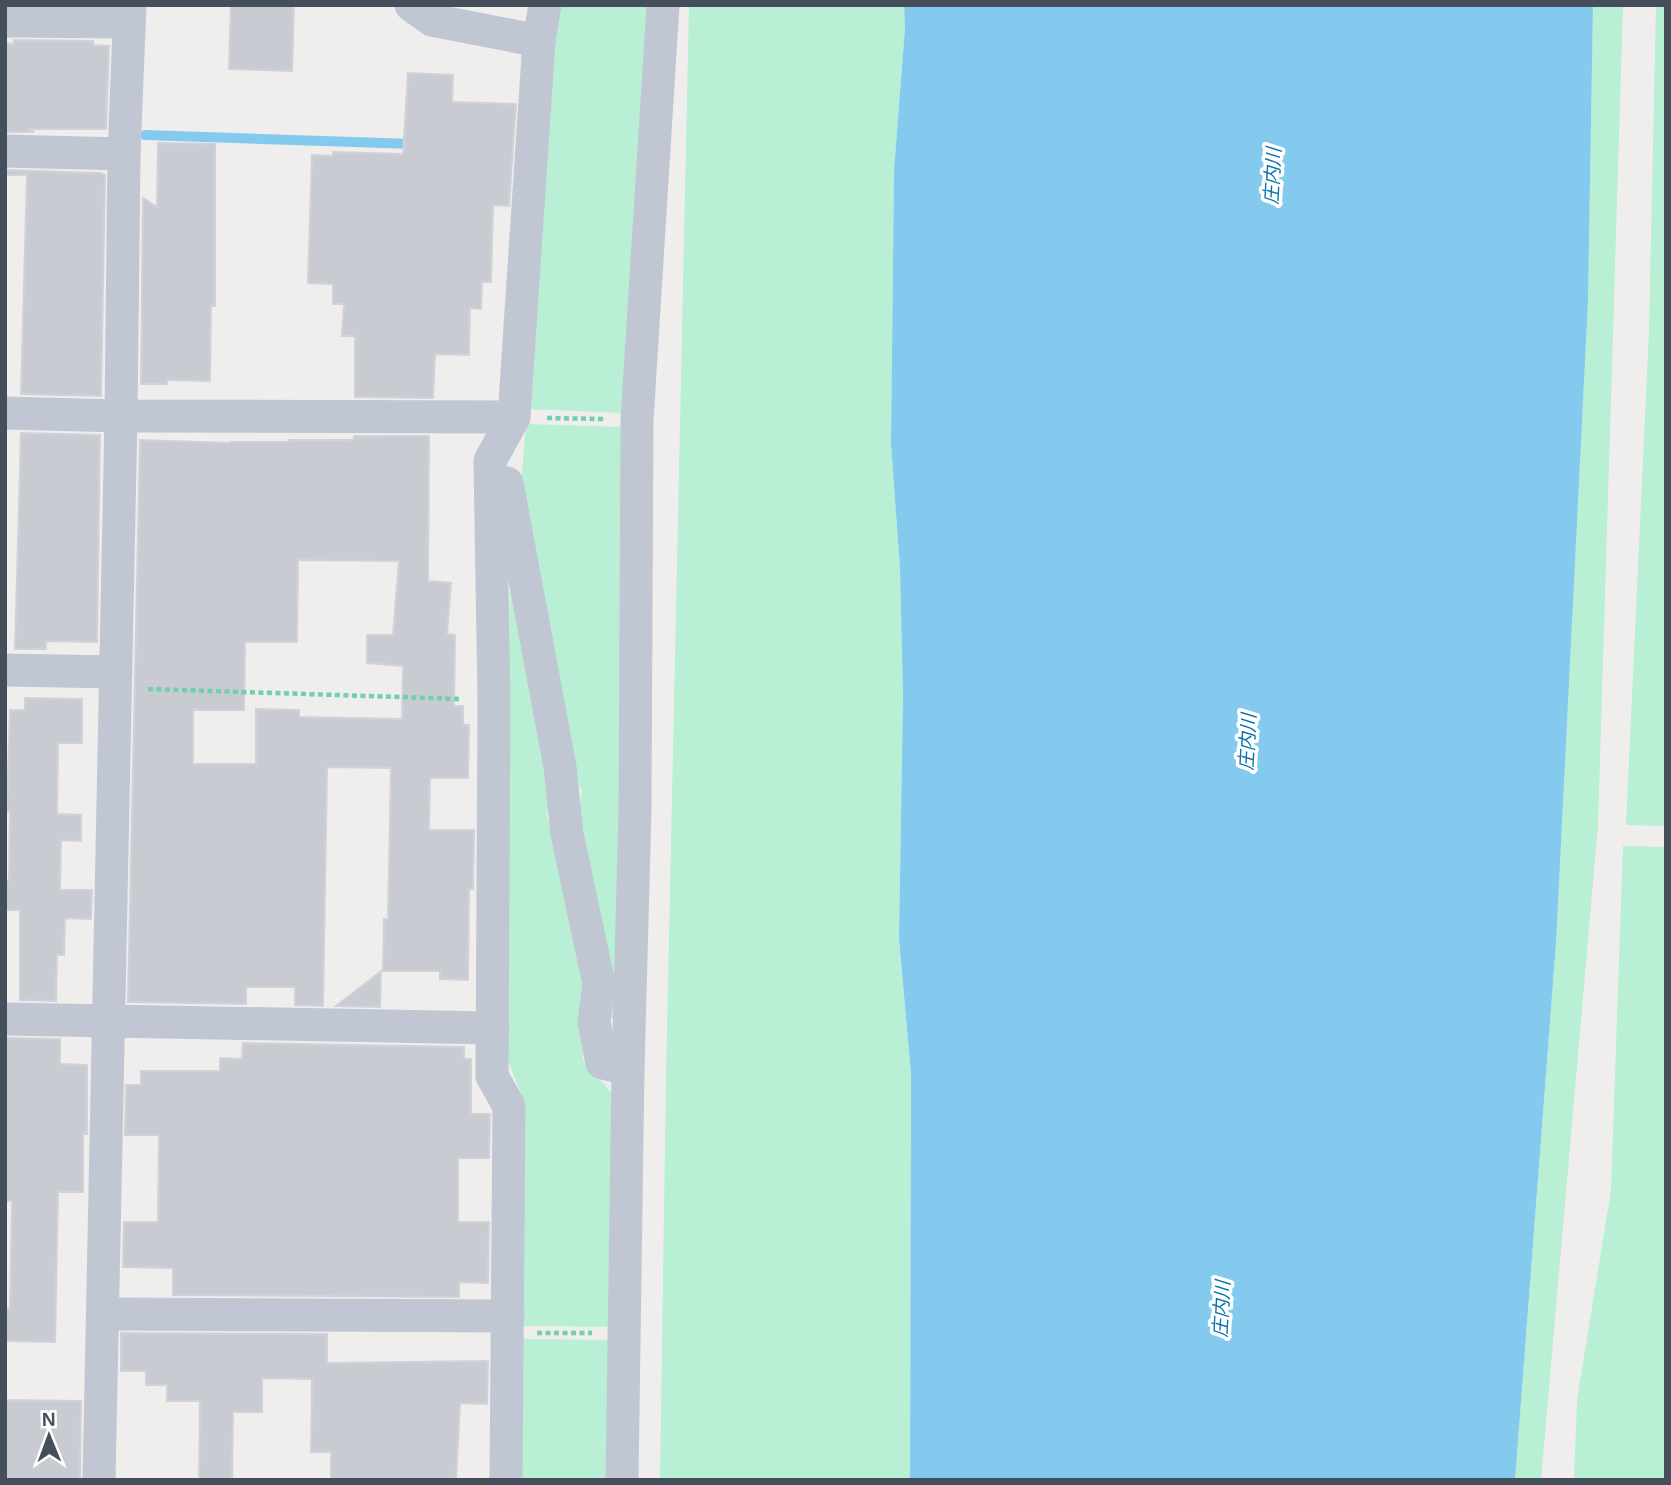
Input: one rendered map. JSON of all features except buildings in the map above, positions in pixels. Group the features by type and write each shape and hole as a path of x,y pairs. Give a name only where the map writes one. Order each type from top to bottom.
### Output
{"street":[{"path":"411,5 432,20 539,41"},
{"path":"506,1480 509,1106 492,1076 494,701 490,461 514,417 539,41 545,5"},
{"path":"622,1480 635,810 638,421 663,5"},
{"path":"5,21 130,14 124,154 99,1480"},
{"path":"5,150 124,154"},
{"path":"5,413 514,417"},
{"path":"490,461 508,485 560,767 567,834 599,984 594,1022 602,1063 628,1069"},
{"path":"5,670 116,680"},
{"path":"5,1019 492,1028"},
{"path":"103,1314 508,1325"}],"path":[{"path":"514,417 638,421"},
{"path":"116,680 494,701"},
{"path":"508,1325 624,1333"}],"green space":[{"path":"559,5 647,5 623,413 528,409 552,43"},
{"path":"689,5 904,5 905,28 894,170 891,444 900,568 903,696 899,939 911,1073 910,1480 660,1480"},
{"path":"1593,5 1623,5 1598,825 1541,1480 1515,1480 1556,943 1588,302"},
{"path":"1656,5 1666,5 1666,826 1626,825 1649,330"},
{"path":"526,424 623,427 618,1017 612,1019 576,833 582,790 566,760 521,486"},
{"path":"510,550 551,768 547,819 559,839 587,984 582,1019 583,1061 617,1099 616,1327 522,1326 524,1101 507,1059"},
{"path":"1623,846 1666,847 1666,1480 1574,1480 1577,1400 1611,1190"},
{"path":"522,1339 617,1340 615,1480 519,1480"}],"water":[{"name":"庄内川","path":"904,5 1593,5 1588,302 1556,943 1515,1480 910,1480 911,1073 899,939 903,696 900,568 891,444 894,170 905,28"}],"waterway":[{"path":"145,135 414,144"}]}
